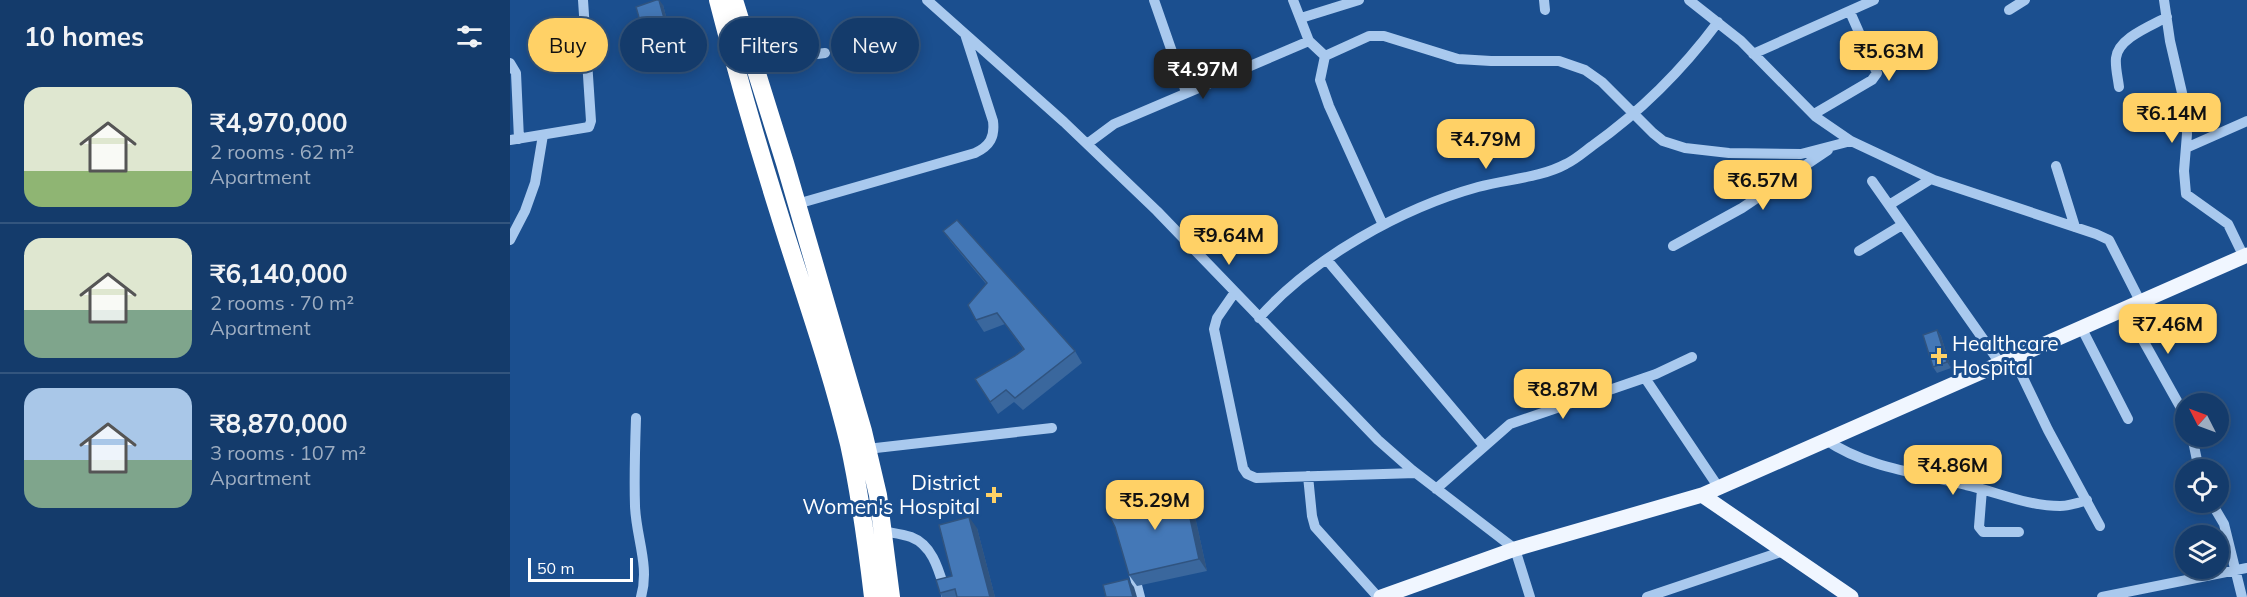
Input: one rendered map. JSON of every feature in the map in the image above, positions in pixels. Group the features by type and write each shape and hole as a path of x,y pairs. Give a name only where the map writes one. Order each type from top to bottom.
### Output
{"highway":[{"path":"718,0 739,84 817,329 849,445 866,541 873,597"},
{"path":"734,0 740,18"},
{"path":"756,72 797,204 867,449 878,495 891,597"}],"main road":[{"path":"1379,597 1515,549 1702,495 2246,256"},
{"path":"1702,495 1851,597"}],"street":[{"path":"510,63 516,73 514,140 589,127 591,121 583,0"},
{"path":"927,0 1087,144 1157,211 1378,440 1436,489 1515,549 1530,597"},
{"path":"1154,0 1186,92"},
{"path":"1293,0 1310,41 1325,56"},
{"path":"1301,18 1359,0"},
{"path":"1689,0 1718,22 1814,114 1856,143 1931,179 2109,240 2140,301"},
{"path":"1753,54 1874,0"},
{"path":"2009,10 2025,0"},
{"path":"2164,0 2170,40 2186,110 2184,171 2186,194 2228,224 2246,256"},
{"path":"1814,114 1872,80 1877,73 1850,12"},
{"path":"2120,87 2116,58 2125,41 2167,17"},
{"path":"1259,318 1302,276 1383,225 1428,203 1479,186 1532,176 1566,165 1634,114 1701,44 1718,22"},
{"path":"797,204 975,153 990,142 994,133 993,121 965,33"},
{"path":"1325,56 1370,36 1384,36 1458,59 1491,61 1547,59 1585,70 1602,82 1663,141 1685,148 1729,153 1801,154 1856,143"},
{"path":"1087,144 1114,124 1310,41"},
{"path":"819,54 825,53"},
{"path":"1325,56 1320,80 1329,106 1383,225"},
{"path":"2186,148 2247,121"},
{"path":"510,240 536,183 543,135"},
{"path":"1673,246 1742,208 1834,146"},
{"path":"2056,166 2075,227"},
{"path":"1888,206 1931,179"},
{"path":"1872,181 1902,225 2007,360 2100,526"},
{"path":"1859,251 1902,225"},
{"path":"1327,260 1484,446"},
{"path":"1235,292 1217,318 1214,329 1243,468 1247,474 1256,478 1416,473"},
{"path":"2125,308 2175,397"},
{"path":"2081,327 2128,419"},
{"path":"1436,489 1510,424 1645,378 1692,357"},
{"path":"1645,378 1719,488"},
{"path":"636,418 635,506 645,571 645,583 641,597"},
{"path":"867,449 1052,428"},
{"path":"1826,440 1843,452 1894,469 1982,489 2018,500 2060,506 2087,500"},
{"path":"1308,476 1311,516 1315,527 1379,597"},
{"path":"1982,489 1979,526 1983,532 2019,532"},
{"path":"2218,513 2242,569 2242,597"},
{"path":"882,531 911,537 921,542 936,564 947,597"},
{"path":"1647,597 1784,550"},
{"path":"1132,567 1140,597"},
{"path":"2102,597 2242,569"}],"building":[{"path":"659,0 664,18 639,18 636,7"},
{"path":"957,220 1075,351 1015,398 1006,390 990,402 975,379 1024,349 997,313 976,320 968,305 987,283 943,231"},
{"path":"1937,330 1947,362 1933,367 1923,335"},
{"path":"1183,486 1199,559 1129,575 1115,527 1106,509"},
{"path":"969,517 990,597 957,597 955,589 940,593 936,580 952,576 939,525"},
{"path":"1128,579 1133,597 1106,597 1103,585"}],"place":[{"name":"Healthcare Hospital","path":"1939,356"},
{"name":"District Women's Hospital","path":"994,495"}]}
